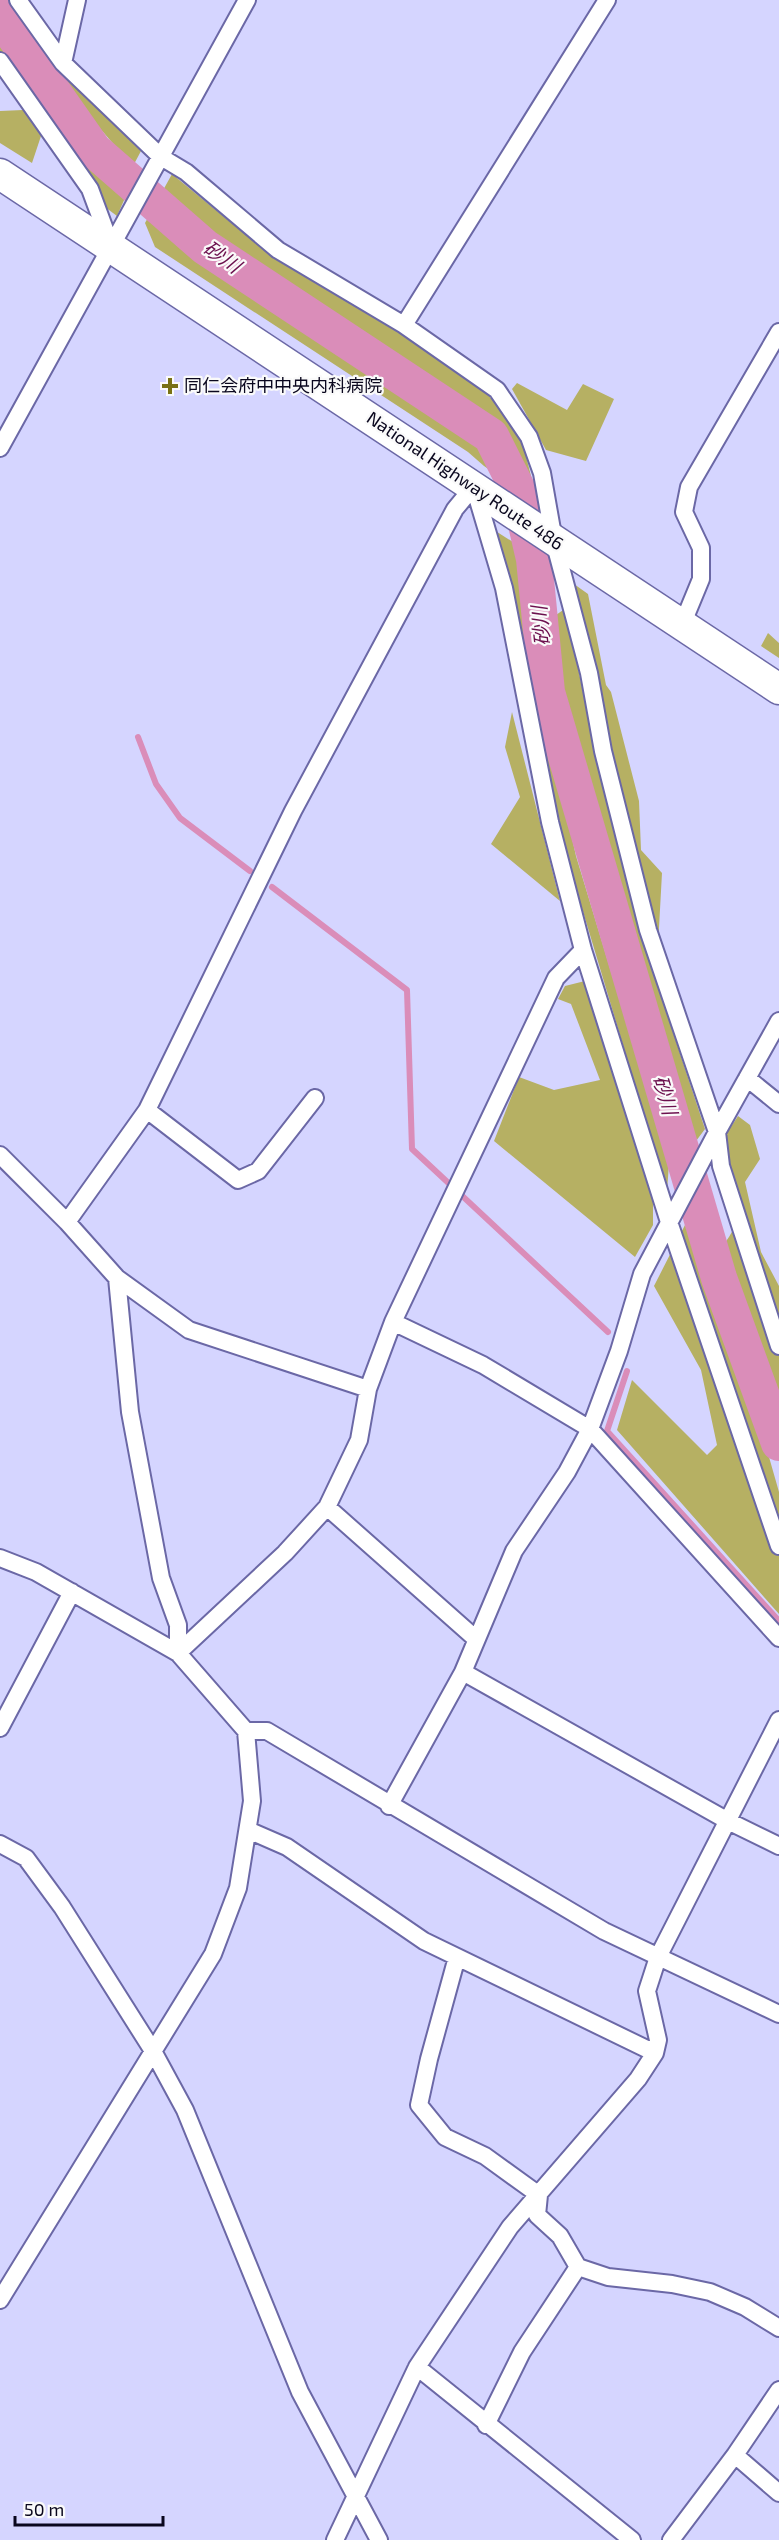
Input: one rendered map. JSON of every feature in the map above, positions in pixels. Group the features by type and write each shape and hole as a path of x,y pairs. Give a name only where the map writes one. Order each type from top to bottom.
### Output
{"highway":[{"name":"National Highway Route 486","path":"0,174 118,235 483,492 779,689"}],"street":[{"path":"18,0 63,63 161,158 186,172 278,250 404,325 497,390 528,437 539,464 555,541 589,673 603,751 648,930 717,1132 721,1166 779,1346"},
{"path":"63,63 69,46 77,0"},
{"path":"0,448 247,0"},
{"path":"404,325 607,0"},
{"path":"0,61 90,189 118,235"},
{"path":"682,625 700,579 700,548 684,512 689,487 779,332"},
{"path":"68,1222 147,1110 293,811 455,509 483,492 550,822 583,950 669,1222 779,1546"},
{"path":"178,1653 285,1553 327,1507 359,1440 368,1389 393,1322 556,978 583,950"},
{"path":"389,1806 463,1672 514,1551 567,1472 590,1429 619,1351 642,1274 717,1132 779,1022"},
{"path":"747,1078 779,1104"},
{"path":"147,1110 238,1180 258,1171 315,1098"},
{"path":"0,1155 68,1222 117,1278 189,1330 368,1389"},
{"path":"117,1278 130,1412 161,1578 178,1625 178,1653"},
{"path":"393,1322 483,1365 590,1429 779,1638"},
{"path":"327,1507 476,1639"},
{"path":"0,1558 36,1572 178,1653 246,1731 252,1801 238,1888 213,1954 0,2300"},
{"path":"0,1728 72,1592"},
{"path":"463,1672 728,1821 779,1846"},
{"path":"335,2540 417,2367 510,2227 638,2079 655,2053 658,2040 647,1991 658,1957 779,1720"},
{"path":"246,1731 267,1731 389,1806 604,1931 779,2014"},
{"path":"249,1830 287,1848 424,1941 655,2053"},
{"path":"0,1844 26,1858 62,1907 153,2051 185,2110 300,2392 379,2540"},
{"path":"457,1957 419,2105 445,2137 485,2156 539,2195"},
{"path":"539,2195 537,2215 560,2236 578,2267 608,2277 672,2284 710,2292 745,2307 779,2328"},
{"path":"486,2425 522,2352 578,2267"},
{"path":"417,2367 486,2425 632,2540"},
{"path":"671,2540 735,2455 779,2390"},
{"path":"735,2455 779,2493"}],"shaded area":[{"path":"0,0 9,0 56,64 141,151 133,166 37,54 18,30"},
{"path":"0,32 78,145 129,189 117,216 105,207 93,185 0,52"},
{"path":"23,110 42,133 32,163 0,143 0,111"},
{"path":"172,174 275,259 401,334 487,393 521,437 538,503 484,466 468,452 155,247 145,223"},
{"path":"517,383 567,410 583,384 614,399 586,461 546,450 512,389"},
{"path":"494,530 524,549 539,689 576,856 669,1163 667,1192 555,818"},
{"path":"574,584 588,594 606,685 611,692 639,801 641,850 662,873 658,946 607,749"},
{"path":"566,608 595,746 628,883 660,992 705,1129 696,1141 626,930 551,665 556,615"},
{"path":"768,633 779,643 779,658 761,646"},
{"path":"512,712 560,901 491,844 520,797 505,747"},
{"path":"585,981 653,1197 653,1225 635,1257 494,1141 519,1077 554,1090 600,1080 571,1004 558,999 565,986"},
{"path":"738,1116 750,1125 760,1159 745,1182 761,1252 779,1286 779,1412 721,1248 733,1231 738,1216 735,1192 723,1156 725,1138"},
{"path":"685,1225 709,1267 757,1415 779,1492 779,1614 617,1430 632,1380 707,1455 717,1445 701,1370 654,1286"}],"waterway":[{"name":"砂川","path":"0,16 94,150 205,247 491,436 518,490 534,559 547,692 719,1278 779,1443"},
{"path":"138,737 156,784 180,818 250,871"},
{"path":"272,887 407,990 412,1149 608,1332"},
{"path":"627,1371 607,1431 779,1621"}],"place":[{"name":"同仁会府中中央内科病院","path":"170,386"}]}
